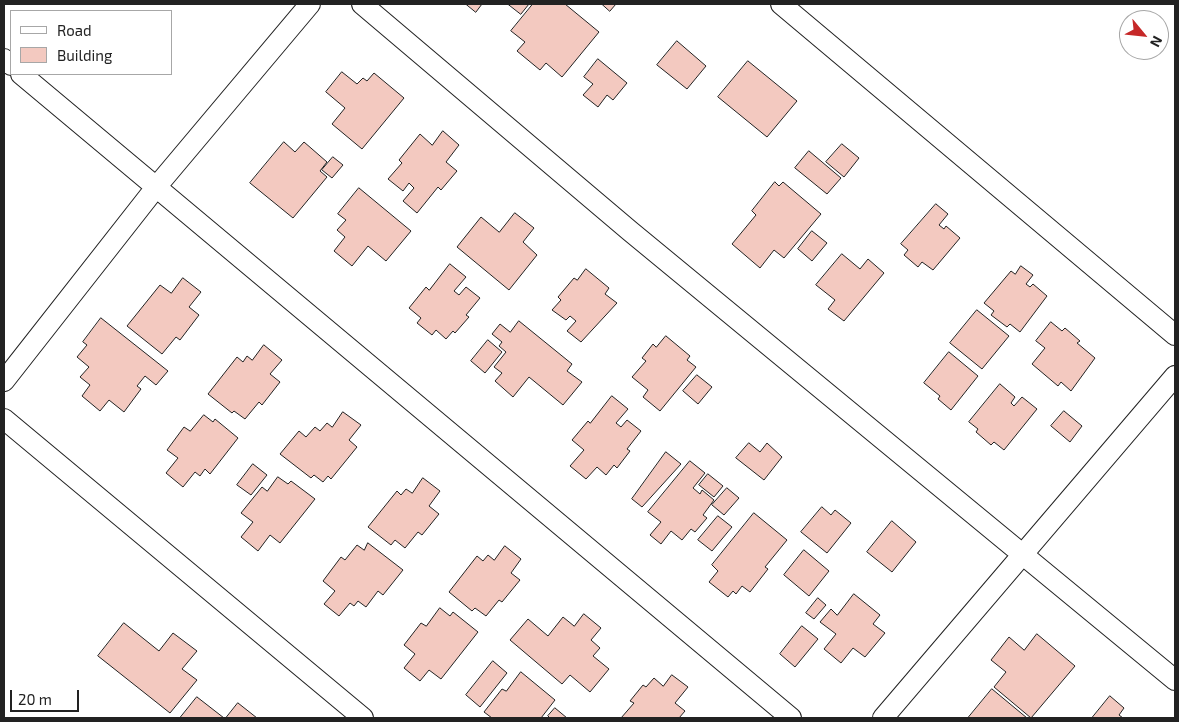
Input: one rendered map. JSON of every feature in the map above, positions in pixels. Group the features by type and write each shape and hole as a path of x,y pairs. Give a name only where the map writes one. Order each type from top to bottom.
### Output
{"street":[{"path":"4,381 156,186 310,4"},
{"path":"362,4 630,231 1175,680"},
{"path":"781,4 1175,335"},
{"path":"22,75 791,718"},
{"path":"883,718 1175,376"},
{"path":"4,419 362,718"}],"building":[{"path":"466,4 482,4 476,12"},
{"path":"508,4 529,4 521,14"},
{"path":"533,4 565,4 599,32 562,77 546,63 540,70 517,51 525,42 511,31"},
{"path":"602,4 616,4 610,11"},
{"path":"677,41 706,66 687,89 657,65"},
{"path":"598,59 627,83 613,100 607,95 598,107 583,95 593,84 584,77"},
{"path":"748,61 797,101 767,137 718,97"},
{"path":"342,72 357,84 363,78 367,81 374,73 404,98 362,149 332,124 345,108 326,92"},
{"path":"443,131 459,145 446,162 457,171 441,190 438,187 417,213 403,201 414,188 409,183 403,191 388,179 402,163 399,160 420,134 432,145"},
{"path":"284,142 295,152 304,142 327,162 320,171 327,177 293,218 250,183"},
{"path":"842,144 859,158 844,177 826,162"},
{"path":"809,151 841,178 827,194 795,168"},
{"path":"333,157 343,165 332,178 322,170"},
{"path":"775,182 779,186 783,182 821,214 784,258 774,250 760,268 732,244 756,215 752,211"},
{"path":"359,188 411,231 386,261 368,246 352,266 334,251 345,237 337,230 346,220 338,214"},
{"path":"936,204 948,214 939,225 944,229 946,226 960,238 933,270 922,262 918,267 904,255 908,250 901,244"},
{"path":"515,213 534,228 523,242 537,255 509,290 457,247 481,217 499,232"},
{"path":"812,231 827,243 812,261 798,249"},
{"path":"842,254 860,269 868,259 884,273 844,321 828,309 835,300 816,285"},
{"path":"450,264 466,277 454,291 459,295 466,287 480,298 466,315 469,317 455,333 453,331 446,339 436,330 432,335 417,323 421,318 409,308 426,287 429,290"},
{"path":"1021,266 1033,275 1026,284 1030,287 1033,284 1047,296 1020,332 1010,324 1007,327 991,315 994,311 984,303 1011,271 1015,274"},
{"path":"586,269 609,288 605,294 617,303 581,342 567,331 576,321 570,316 566,320 552,310 561,300 558,297 574,278 577,280"},
{"path":"183,278 201,292 189,307 199,315 180,340 176,337 162,354 127,326 160,285 171,293"},
{"path":"977,310 1009,336 982,369 950,343"},
{"path":"101,318 168,371 156,385 145,376 137,386 141,389 124,412 109,400 100,411 82,396 90,385 80,377 89,367 77,357 87,345 83,342"},
{"path":"519,321 572,364 567,371 582,382 563,405 529,377 513,397 495,381 502,373 494,367 506,352 499,346 502,342 492,334 500,324 510,332"},
{"path":"1051,322 1062,331 1065,328 1080,341 1077,343 1095,358 1071,391 1061,382 1058,386 1032,364 1045,348 1036,341"},
{"path":"666,336 690,356 687,360 696,367 660,411 643,397 648,390 632,377 646,361 642,358 653,344 656,347"},
{"path":"488,340 502,352 485,373 471,361"},
{"path":"264,345 282,360 270,374 280,382 262,405 259,402 245,419 234,411 232,413 208,394 237,357 243,362 247,356 252,360"},
{"path":"949,352 978,376 951,410 938,399 940,396 924,383"},
{"path":"697,375 712,387 698,404 683,391"},
{"path":"1000,384 1015,397 1011,403 1014,406 1022,397 1037,409 1004,450 994,442 991,445 976,432 978,429 969,422"},
{"path":"612,396 628,409 616,423 621,427 627,420 641,431 627,449 630,451 617,468 614,465 606,475 597,467 586,479 570,466 584,450 572,440 588,421 590,423"},
{"path":"1064,411 1082,426 1070,442 1051,426"},
{"path":"343,412 361,425 349,440 357,447 331,479 328,476 323,482 314,475 311,478 280,454 299,431 306,437 315,427 320,431 327,423 332,427"},
{"path":"204,415 213,422 215,419 238,438 210,474 205,469 200,476 195,472 183,487 166,473 178,458 167,450 184,427 190,431"},
{"path":"749,443 760,452 767,443 782,457 764,480 736,458"},
{"path":"666,452 681,464 642,507 632,499"},
{"path":"690,461 705,473 693,488 700,494 702,490 714,500 703,515 707,518 695,532 691,529 682,540 671,531 661,544 650,535 661,522 648,512"},
{"path":"253,464 267,475 251,495 237,485"},
{"path":"708,474 723,486 714,497 699,485"},
{"path":"278,477 288,484 291,481 315,499 280,543 270,535 258,551 241,537 253,522 241,513 262,487 267,491"},
{"path":"423,478 440,491 429,506 439,514 422,535 418,532 405,548 395,540 391,545 368,527 397,491 401,495 406,489 412,493"},
{"path":"727,488 739,498 724,515 712,505"},
{"path":"822,507 831,515 835,510 851,523 827,553 801,532"},
{"path":"754,513 787,540 765,567 768,569 750,592 742,586 736,594 733,591 728,597 709,582 718,571 712,565"},
{"path":"718,516 732,527 712,551 698,540"},
{"path":"892,521 916,542 892,572 867,552"},
{"path":"368,543 403,570 383,595 378,591 366,607 358,601 354,606 350,603 339,616 324,604 335,591 323,581 341,557 345,560 357,545 364,550"},
{"path":"505,546 521,559 511,573 520,580 502,602 499,600 486,616 475,608 472,611 449,592 477,556 483,561 488,555 494,560"},
{"path":"804,550 829,571 809,596 784,575"},
{"path":"854,594 880,615 873,624 885,633 865,657 853,648 841,663 824,649 836,634 820,622 831,609 837,615"},
{"path":"818,598 826,605 814,619 806,613"},
{"path":"440,608 450,616 453,612 478,632 441,679 429,670 420,681 404,668 415,654 404,645 421,623 426,626"},
{"path":"584,614 601,628 591,640 600,648 593,656 609,669 590,692 570,675 562,684 510,640 528,619 548,636 563,617 574,626"},
{"path":"124,623 159,651 173,633 197,651 182,669 197,680 170,713 98,656"},
{"path":"802,626 818,639 795,667 780,654"},
{"path":"1037,634 1075,666 1031,718 994,687 1006,672 991,660 1009,637 1024,650"},
{"path":"493,661 507,673 480,707 466,695"},
{"path":"521,672 555,700 541,718 492,718 484,712 502,689 506,691"},
{"path":"672,675 688,687 675,703 685,711 679,718 621,718 634,703 630,701 643,685 646,687 654,678 663,686"},
{"path":"992,689 1027,718 968,718"},
{"path":"1110,696 1124,708 1119,715 1123,718 1092,718"},
{"path":"197,697 224,718 180,718"},
{"path":"238,703 257,718 226,718"},
{"path":"555,708 567,718 550,718 548,716"}]}
